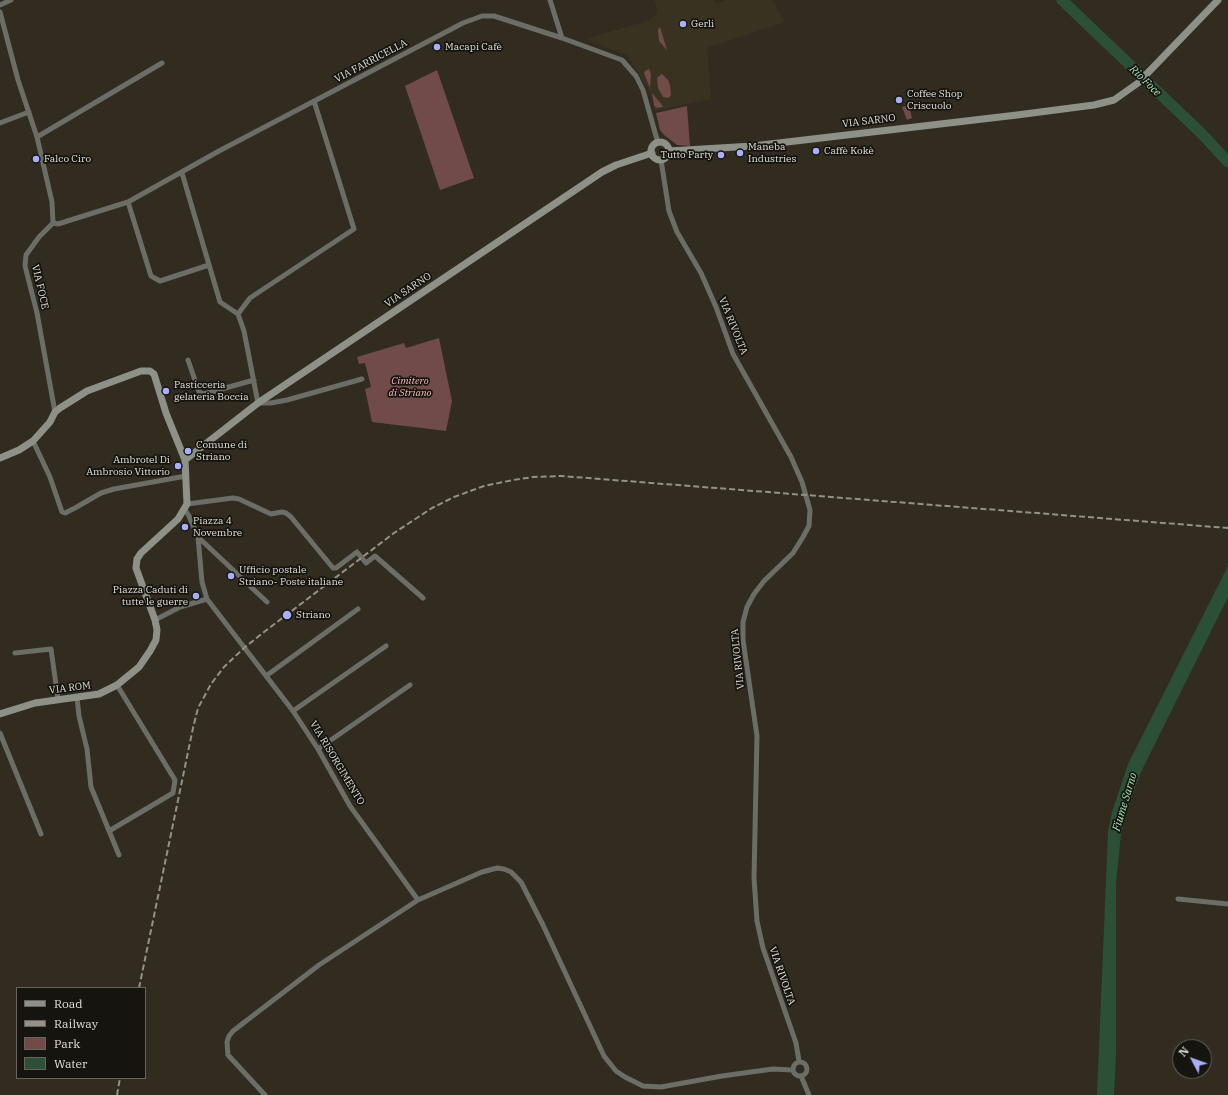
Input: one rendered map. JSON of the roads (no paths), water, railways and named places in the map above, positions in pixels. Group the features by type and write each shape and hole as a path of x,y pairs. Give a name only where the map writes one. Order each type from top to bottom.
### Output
{"main road":[{"name":"VIA SARNO","path":"669,151 753,146 1094,105 1114,100 1138,83 1218,0"},
{"path":"658,143 665,144 669,151 666,158 661,160 654,158 652,153 654,146 658,143"},
{"name":"VIA SARNO","path":"185,460 258,403 602,172 616,165 652,153"},
{"name":"VIA RISORGIMENTO","path":"55,412 87,391 141,371 150,371 154,374 166,413 185,460 185,506"},
{"path":"0,458 19,450 32,441 50,422 55,412"},
{"name":"VIA ROM","path":"0,714 35,703 99,694 117,685 139,667 156,640 157,630 136,568 137,559 141,553 178,520 185,506"}],"street":[{"path":"0,5 11,0"},
{"path":"550,0 562,38"},
{"path":"0,12 18,80 37,137 52,202 53,223"},
{"name":"VIA FARRICELLA","path":"53,223 58,224 128,202 219,151 314,101 463,23 482,16 494,16 562,38 622,60 636,76 643,90 658,143"},
{"path":"37,137 162,63"},
{"path":"238,314 250,298 354,229 314,101"},
{"path":"0,123 29,112"},
{"name":"VIA RIVOLTA","path":"661,160 669,211 677,232 701,273 716,307 733,354 791,457 802,482 810,510 809,526 803,537 793,553 764,580 754,594 746,607 743,622 743,640 757,736 754,878 757,921 763,948 796,1043 799,1062"},
{"path":"182,173 220,302 238,314 247,340 258,403 271,403 286,400 362,378"},
{"path":"128,202 151,276 160,281 209,265"},
{"name":"VIA FOCE","path":"53,223 39,237 26,255 25,266 37,313 55,412"},
{"path":"188,360 199,392 204,394 254,380"},
{"path":"32,441 50,478 62,512 65,513 101,493 114,489 186,476"},
{"path":"185,506 233,498 239,499 271,514 282,512 286,513 291,516 333,568 336,568 357,552 366,563 375,556 423,598"},
{"name":"VIA RISORGIMENTO","path":"185,506 198,537 202,582 208,599 293,711 318,749 350,806 418,900"},
{"path":"198,537 267,602"},
{"path":"154,620 180,608 208,599"},
{"path":"266,676 358,609"},
{"path":"293,711 386,646"},
{"path":"15,654 51,649 58,699"},
{"path":"109,831 173,793 175,780 117,685"},
{"path":"318,749 410,685"},
{"path":"76,698 87,749 91,786 119,855"},
{"path":"0,733 41,834"},
{"path":"265,1095 228,1055 227,1042 233,1031 319,965 418,900 497,868 511,872 521,882 543,925 604,1056 616,1071 633,1082 643,1086 661,1087 765,1070 792,1070"},
{"path":"1178,899 1228,904"},
{"path":"799,1062 804,1063 807,1067 806,1072 801,1076 795,1075 792,1070 794,1064 799,1062"},
{"path":"801,1076 809,1095"}],"water":[{"name":"Fiume Sarno","path":"1228,566 1228,597 1141,772 1129,805 1121,834 1116,883 1116,1055 1114,1095 1097,1095 1108,832 1112,812 1128,764"}],"waterway":[{"name":"Rio Foce","path":"1062,0 1202,134 1228,162"}],"railway":[{"path":"139,987 193,728 198,708 211,684 224,667 264,632 394,533 432,508 454,497 484,486 513,480 533,477 562,476 1228,528"},
{"path":"117,1095 120,1079"}],"place":[{"name":"Gerli","path":"683,24"},
{"name":"Macapi Cafè","path":"437,47"},
{"name":"Coffee Shop Criscuolo","path":"899,100"},
{"name":"Caffè Kokè","path":"816,151"},
{"name":"Maneba Industries","path":"740,153"},
{"name":"Tutto Party","path":"721,155"},
{"name":"Falco Ciro","path":"36,159"},
{"name":"Pasticceria gelateria Boccia","path":"166,391"},
{"name":"Comune di Striano","path":"188,451"},
{"name":"Ambrotel Di Ambrosio Vittorio","path":"178,466"},
{"name":"Piazza 4 Novembre","path":"185,527"},
{"name":"Ufficio postale Striano- Poste italiane","path":"231,576"},
{"name":"Piazza Caduti di tutte le guerre","path":"196,596"},
{"name":"Striano","path":"287,615"}],"park label":[{"name":"Cimitero di Striano","path":"410,386"}]}
